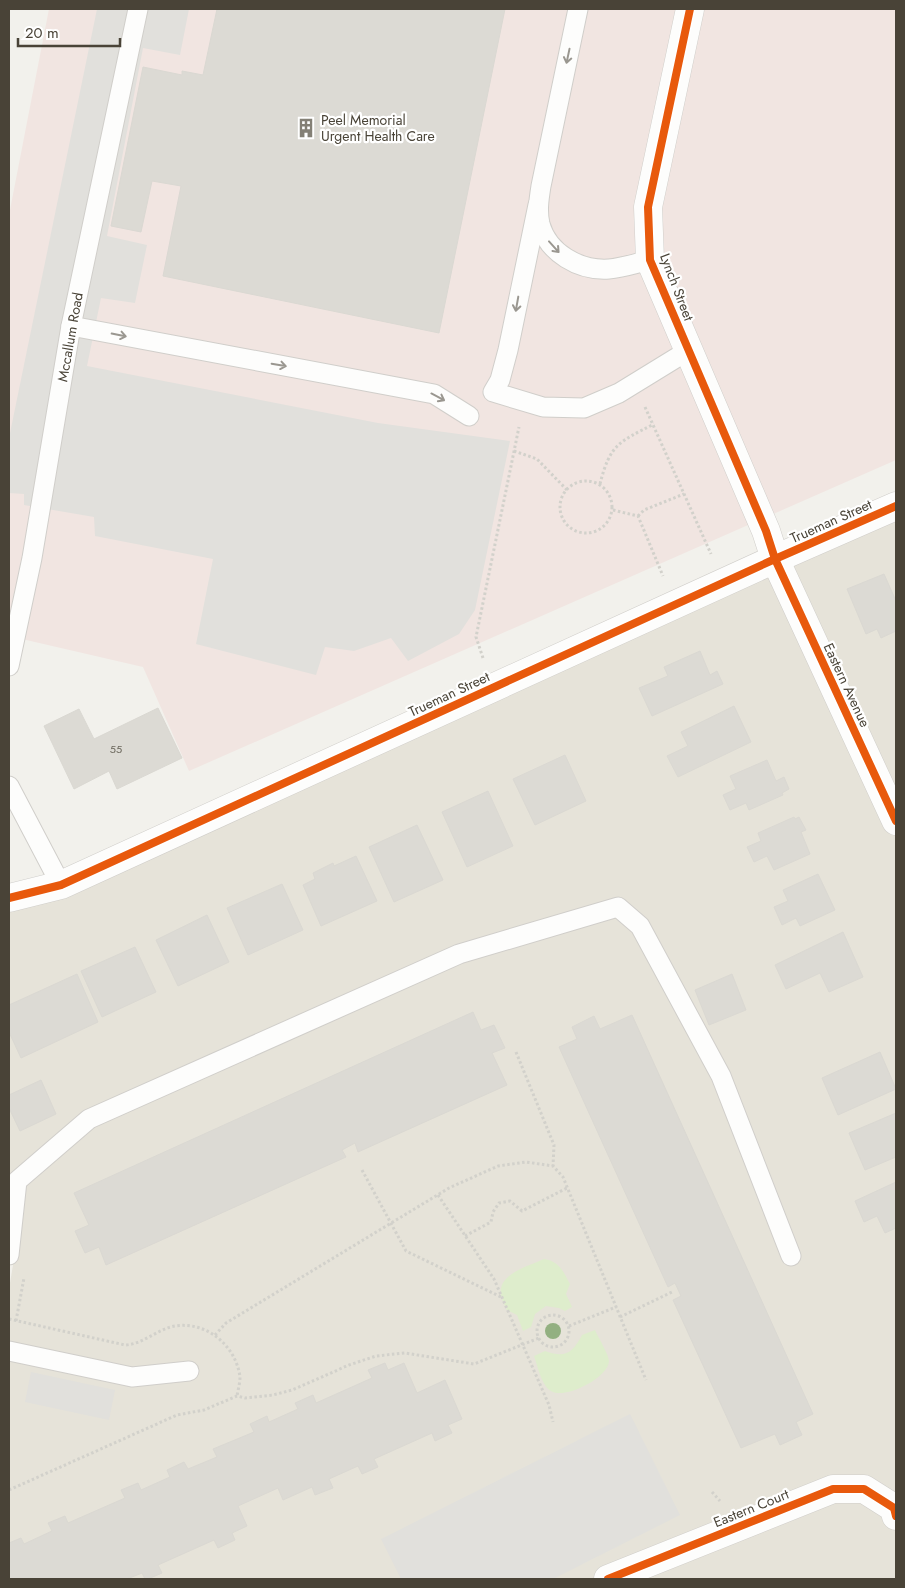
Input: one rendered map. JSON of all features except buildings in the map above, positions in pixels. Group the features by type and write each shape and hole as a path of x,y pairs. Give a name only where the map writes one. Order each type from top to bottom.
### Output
{"street":[{"name":"Lynch Street","path":"690,9 648,207 650,260 766,531 776,559"},
{"name":"Trueman Street","path":"9,898 61,886 676,604 896,506"},
{"name":"Eastern Avenue","path":"776,559 896,821"},
{"name":"Eastern Court","path":"608,1579 833,1489 864,1489 894,1508 896,1516"}],"lane":[{"name":"Mccallum Road","path":"9,666 36,534 71,326 138,9"},
{"path":"578,9 518,293 508,350 500,380 493,392 543,407 584,408 619,393 689,350"},
{"path":"538,205 540,224 548,242 562,256 579,265 608,269 650,260"},
{"path":"71,326 434,394 469,416"},
{"path":"9,786 61,886"},
{"path":"10,1250 17,1181 89,1119 459,954 618,908 640,926 721,1076 791,1256"},
{"path":"9,1351 132,1377 189,1371"}],"path":[{"path":"634,384 654,424 712,557 720,553"},
{"path":"493,688 476,637 524,402"},
{"path":"600,484 605,462 616,446 654,424"},
{"path":"514,451 538,459 567,490"},
{"path":"579,481 590,481 600,484 612,500 613,510 609,520 602,528 593,532 582,533 573,530 565,523 561,514 560,503 563,494 579,481"},
{"path":"638,516 644,510 684,494"},
{"path":"613,510 638,516"},
{"path":"638,516 654,557 676,604"},
{"path":"516,1052 554,1145 553,1166"},
{"path":"215,1336 226,1323 438,1195 498,1166 526,1162 553,1166 563,1177 646,1380"},
{"path":"362,1170 406,1251 502,1298"},
{"path":"465,1236 491,1222 493,1212 499,1203 510,1201 522,1211 567,1188"},
{"path":"438,1195 494,1279 549,1405 553,1422"},
{"path":"620,1317 672,1292"},
{"path":"569,1326 616,1307"},
{"path":"549,1314 562,1316 569,1326 568,1339 558,1347 545,1345 538,1338 537,1329 539,1322 549,1314"},
{"path":"9,1319 125,1345 135,1344 174,1326 189,1325 203,1329 228,1347 236,1362 240,1379 237,1396"},
{"path":"9,1490 177,1415 204,1410 237,1396 245,1398 273,1395 292,1390 376,1356 405,1353 474,1364 538,1338"}],"shaded area":[{"path":"49,9 896,9 896,460 189,771 143,667 9,636 9,215"},
{"path":"97,9 189,9 180,55 143,48 107,236 147,245 135,303 101,298 87,366 378,423 510,441 475,610 459,634 408,661 391,638 354,651 325,647 316,675 196,644 213,559 95,536 94,517 24,505 24,494 9,493 9,438"},
{"path":"896,506 896,1579 9,1579 9,1289 25,1193 9,1189 9,898"},
{"path":"31,1372 115,1390 109,1420 25,1402"},
{"path":"630,1414 680,1515 553,1579 401,1579 381,1539"}],"green space":[{"path":"544,1259 557,1264 565,1275 570,1284 566,1294 572,1307 565,1311 546,1306 535,1314 531,1327 523,1331 517,1315 507,1310 501,1297 501,1288 509,1276"},
{"path":"595,1330 609,1358 607,1367 602,1374 586,1385 568,1392 559,1393 549,1390 541,1377 534,1356 545,1351 558,1354 567,1353 575,1346 582,1335"}],"cycle path":[{"path":"690,9 648,207 650,260 766,531 775,559 896,821"},
{"path":"9,898 61,885 775,559 896,506"},
{"path":"608,1579 833,1489 864,1489 894,1508 896,1516"}],"place":[{"name":"Peel Memorial Urgent Health Care","path":"306,128"}]}
